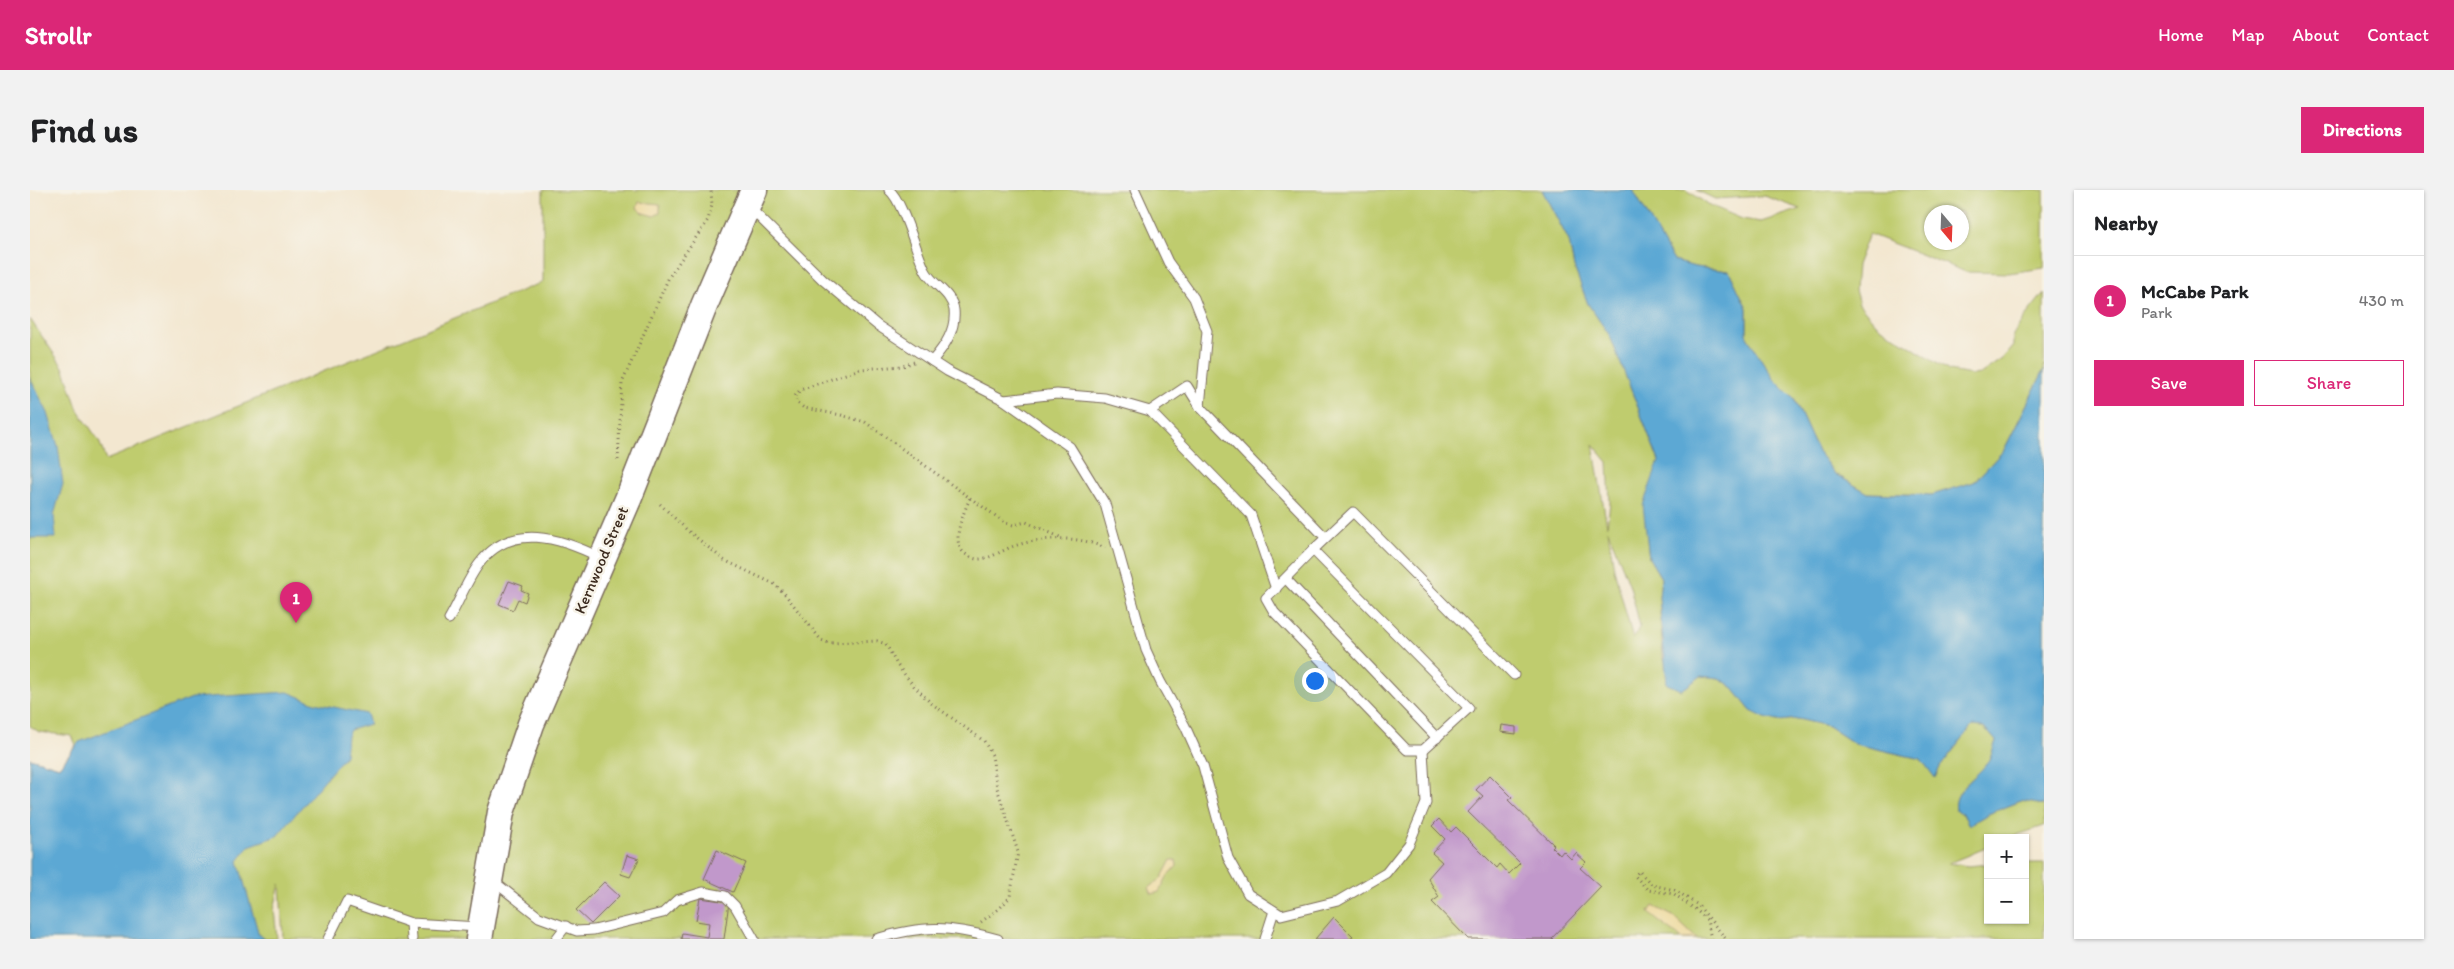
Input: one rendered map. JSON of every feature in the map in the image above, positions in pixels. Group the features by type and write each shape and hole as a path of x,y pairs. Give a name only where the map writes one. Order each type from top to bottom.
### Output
{"main road":[{"name":"Kernwood Street","path":"479,933 501,812 531,724 629,497 704,306 751,198"}],"lane":[{"path":"888,190 897,200 925,272 950,299 954,308 955,323 951,335 932,361"},
{"path":"1135,190 1168,262 1194,298 1207,331 1200,407"},
{"path":"751,198 823,280 878,325 932,361 1004,400 1070,447 1104,504 1146,650 1160,682 1185,726 1203,766 1228,858 1248,894 1281,915 1338,901 1386,873 1409,844 1426,803 1423,750"},
{"path":"1150,411 1188,386 1200,407 1325,537"},
{"path":"1004,400 1057,394 1105,398 1150,411 1251,515 1276,589"},
{"path":"1314,550 1469,708 1423,750 1407,750 1274,612 1266,598 1325,537 1354,512 1514,675"},
{"path":"449,619 479,564 501,543 522,536 554,540 578,546 602,558"},
{"path":"1286,579 1437,738"},
{"path":"488,877 539,917 577,931 594,930 632,919 663,913 677,900 703,892 725,896 735,906 754,939"},
{"path":"328,939 347,901 411,923 479,933"},
{"path":"1265,939 1274,911"},
{"path":"411,923 412,939"},
{"path":"556,939 566,926"},
{"path":"876,939 907,929 962,929 998,939"},
{"path":"962,929 962,939"}],"path":[{"path":"618,460 622,383 669,277 708,220 712,205 711,190"},
{"path":"932,361 920,361 902,366 860,369 800,390 795,396 796,402 804,408 865,422 1006,523 1013,525 1026,522 1062,538"},
{"path":"970,498 960,526 958,540 963,552 975,560 987,558 1014,546 1062,538 1089,540 1119,554"},
{"path":"660,504 687,530 724,560 779,588 793,602 821,640 838,643 877,641 886,644 897,665 931,704 984,741 992,756 997,788 1018,852 1010,896 1000,908 974,927"},
{"path":"1711,939 1707,920 1695,908 1674,894 1648,890 1635,876 1639,870 1652,885 1675,890 1698,905 1726,939"}],"green space":[{"path":"543,190 1542,190 1569,241 1574,267 1588,304 1610,336 1659,461 1654,479 1647,538 1649,558 1661,578 1659,597 1663,658 1682,690 1701,676 1719,678 1731,686 1751,711 1778,721 1798,719 1828,726 1855,744 1921,759 1935,777 1940,767 1972,726 1984,727 1996,741 1994,747 1987,763 1961,790 1956,803 1956,810 1964,816 1969,825 1988,814 2021,801 2044,805 2044,826 2020,834 1984,834 1984,849 1949,863 1968,866 1984,864 1984,924 2029,924 2029,863 2044,863 2044,939 283,939 280,884 274,909 277,939 98,939 30,758 59,767 76,745 72,736 39,732 30,726 30,319 63,367 78,410 99,441 106,460 543,282","holes":["1593,444 1608,462 1610,503 1607,526","1608,530 1630,586 1640,626 1633,639 1614,569"]},
{"path":"1633,190 1687,190 1707,204 1742,219 1761,222 1801,209 1764,196 1715,199 1696,190 2044,190 2044,268 2009,273 1966,272 1869,234 1857,265 1855,290 1859,304 1877,325 1949,371 1972,375 1980,374 2002,359 2013,346 2013,335 2023,319 2044,293 2044,370 2004,450 1974,482 1932,495 1868,493 1835,474 1818,452 1794,399 1773,378 1747,337 1747,308 1729,271 1695,267 1674,261"}],"sand":[{"path":"639,202 660,204 660,213 654,216 643,213 637,208"},
{"path":"1171,860 1176,860 1177,866 1167,877 1159,892 1152,894 1149,888 1161,879"},
{"path":"1653,906 1673,916 1697,939 1682,939 1651,915 1649,912"}],"water":[{"path":"1542,190 1633,190 1674,261 1695,267 1729,271 1747,308 1747,337 1773,378 1794,399 1818,452 1835,474 1868,493 1932,495 1974,482 2004,450 2044,370 2044,805 2021,801 1988,814 1969,825 1964,816 1956,810 1956,803 1961,790 1987,763 1996,741 1984,727 1972,726 1940,767 1935,778 1921,759 1855,744 1828,726 1798,719 1778,721 1765,718 1751,711 1731,686 1719,678 1701,676 1682,690 1667,684 1659,597 1661,578 1649,558 1643,505 1659,461 1610,336 1588,304 1574,267 1569,241"},
{"path":"30,378 48,413 58,446 63,484 54,515 56,538 30,538"},
{"path":"288,692 315,703 367,714 370,724 350,730 347,736 345,756 277,836 249,846 238,861 259,935 264,939 30,939 30,758 59,767 79,742 192,698"}],"building":[{"path":"509,581 523,586 521,590 528,593 525,602 518,599 513,610 499,604"},
{"path":"1501,725 1516,727 1516,734 1500,732"},
{"path":"1490,775 1512,797 1508,800 1554,845 1552,847 1560,855 1563,851 1571,859 1576,853 1586,862 1580,868 1601,887 1553,939 1468,939 1432,902 1439,897 1428,878 1442,862 1432,853 1445,839 1432,826 1439,819 1451,832 1456,827 1497,868 1500,864 1509,874 1520,863 1468,812 1483,796 1476,790"},
{"path":"717,850 746,863 733,892 704,879"},
{"path":"627,855 639,859 630,877 621,874"},
{"path":"604,882 619,896 591,924 576,910"},
{"path":"700,898 729,902 724,939 681,939 682,933 707,937 709,923 696,921"},
{"path":"1334,917 1353,936 1351,939 1315,939"}],"place":[{"name":"McCabe Park","path":"296,623"}]}
